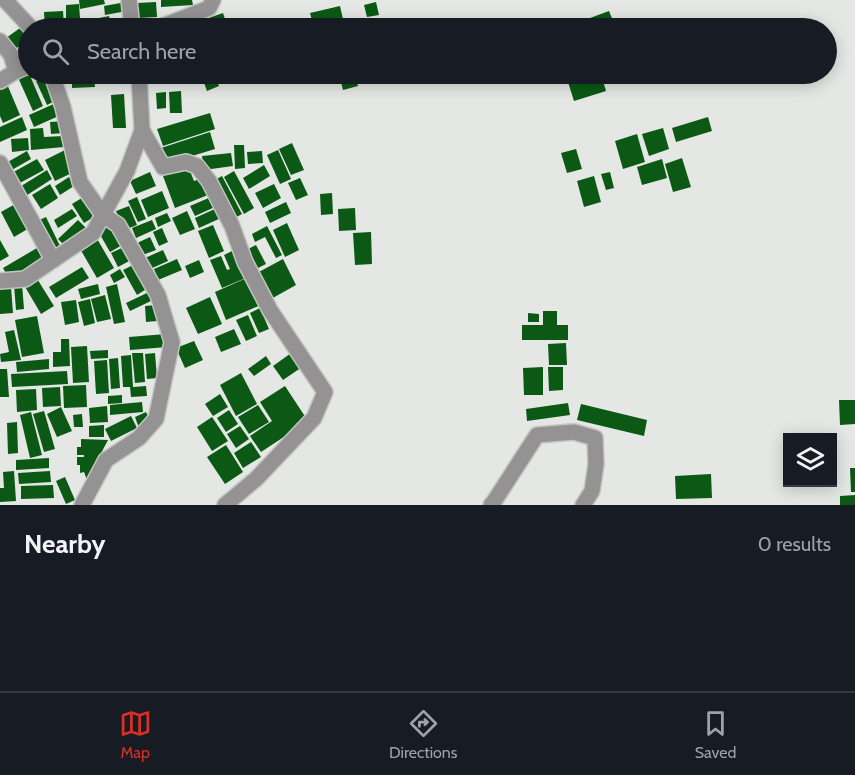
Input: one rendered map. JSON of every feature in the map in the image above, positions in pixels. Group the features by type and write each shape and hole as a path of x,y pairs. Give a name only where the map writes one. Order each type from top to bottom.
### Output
{"street":[{"path":"5,0 22,18"},
{"path":"129,0 131,18"},
{"path":"184,18 209,8 213,0"},
{"path":"0,41 18,63"},
{"path":"0,81 18,70"},
{"path":"55,84 63,107 80,182 103,215 118,225 158,295 172,342 156,419 139,438 106,460 82,505"},
{"path":"0,281 25,279 93,233 127,171 142,130 140,84"},
{"path":"142,130 163,167 186,162 197,166 209,181 232,226 244,262 270,310 325,392 314,418 256,479 225,505"},
{"path":"0,163 53,260"},
{"path":"491,505 537,435 574,432 595,438 596,464 592,491 583,505"}],"building":[{"path":"79,0 104,0 105,4 80,9"},
{"path":"161,0 192,0 193,5 161,7"},
{"path":"126,2 127,11 105,15 104,6"},
{"path":"156,2 157,17 138,18 137,3"},
{"path":"376,2 379,15 367,17 364,5"},
{"path":"79,4 80,18 66,18 66,5"},
{"path":"340,6 343,18 311,18 310,13"},
{"path":"63,11 63,18 44,18 44,12"},
{"path":"609,11 612,18 590,18"},
{"path":"223,13 225,18 209,18"},
{"path":"18,30 18,47 14,50 6,38"},
{"path":"7,84 20,115 3,123 0,116 0,87"},
{"path":"21,84 34,84 43,106 33,111"},
{"path":"37,84 50,84 57,100 47,105"},
{"path":"72,84 95,84 95,87 72,88"},
{"path":"205,84 218,84 219,86 207,91"},
{"path":"342,84 358,84 358,86 343,90"},
{"path":"569,84 604,84 606,91 574,101"},
{"path":"181,91 182,113 170,113 169,92"},
{"path":"166,92 166,108 157,109 156,93"},
{"path":"124,94 126,128 113,128 111,95"},
{"path":"56,103 61,115 34,127 29,115"},
{"path":"210,113 215,129 163,146 157,129"},
{"path":"22,117 27,130 0,142 0,127"},
{"path":"708,117 712,131 676,142 672,128"},
{"path":"64,121 65,133 51,134 50,122"},
{"path":"43,128 44,137 63,136 64,147 31,150 30,129"},
{"path":"663,128 669,149 649,156 642,134"},
{"path":"210,132 215,149 166,164 161,148"},
{"path":"637,134 645,162 623,169 615,141"},
{"path":"28,138 29,150 12,152 11,139"},
{"path":"292,143 304,170 291,175 279,149"},
{"path":"234,145 244,145 245,168 235,169"},
{"path":"576,149 582,169 567,173 561,153"},
{"path":"65,150 76,171 55,181 45,160"},
{"path":"278,150 291,179 280,184 267,155"},
{"path":"27,151 31,159 10,171 6,163"},
{"path":"262,151 263,163 248,164 247,152"},
{"path":"231,153 233,166 204,170 202,156"},
{"path":"682,158 691,187 673,192 665,164"},
{"path":"37,159 44,170 16,185 10,174"},
{"path":"662,159 667,178 642,185 637,167"},
{"path":"264,165 270,176 249,189 243,178"},
{"path":"188,166 194,181 202,178 208,195 175,208 163,176"},
{"path":"47,170 52,179 24,197 18,188"},
{"path":"234,171 254,208 244,214 224,177"},
{"path":"150,172 156,186 136,194 130,181"},
{"path":"610,172 614,188 606,190 601,174"},
{"path":"222,176 242,214 233,219 213,181"},
{"path":"594,176 601,202 584,207 577,181"},
{"path":"69,177 74,186 60,195 55,186"},
{"path":"300,178 308,195 296,200 288,183"},
{"path":"50,184 58,198 41,209 32,195"},
{"path":"274,184 281,198 263,208 255,193"},
{"path":"162,191 169,208 148,217 141,200"},
{"path":"332,193 333,214 321,215 320,194"},
{"path":"85,196 97,215 84,223 72,204"},
{"path":"137,197 146,219 138,222 128,201"},
{"path":"211,197 215,207 195,216 190,206"},
{"path":"286,202 291,213 270,223 265,212"},
{"path":"17,203 31,227 14,237 1,212"},
{"path":"129,206 137,225 124,230 116,211"},
{"path":"217,208 221,218 199,228 195,218"},
{"path":"355,208 356,230 339,231 338,209"},
{"path":"72,209 77,216 58,228 54,220"},
{"path":"187,211 195,229 180,235 172,218"},
{"path":"167,213 171,221 158,227 155,218"},
{"path":"46,217 60,246 49,252 35,222"},
{"path":"78,220 86,228 66,247 58,239"},
{"path":"152,220 156,229 136,238 132,228"},
{"path":"112,223 124,244 110,252 98,231"},
{"path":"287,223 299,250 285,257 273,230"},
{"path":"213,225 224,251 209,258 198,231"},
{"path":"267,226 282,255 276,258 265,237 255,242 252,234"},
{"path":"162,228 168,242 159,246 153,232"},
{"path":"371,232 372,264 355,265 353,233"},
{"path":"96,237 114,268 97,278 79,247"},
{"path":"150,237 156,250 140,256 135,244"},
{"path":"0,240 9,256 0,261"},
{"path":"256,245 266,264 252,271 242,252"},
{"path":"126,246 133,259 118,267 111,253"},
{"path":"37,248 44,259 9,279 3,268"},
{"path":"236,249 248,277 222,288 210,260 221,256 227,270 230,269 224,255"},
{"path":"163,250 168,261 150,269 145,258"},
{"path":"177,259 182,270 158,280 154,269"},
{"path":"283,259 296,285 271,299 257,273"},
{"path":"199,260 204,272 190,278 185,266"},
{"path":"135,264 148,288 137,295 123,270"},
{"path":"82,267 89,278 56,298 49,287"},
{"path":"120,269 125,277 114,283 110,275"},
{"path":"251,276 263,304 226,320 215,292"},
{"path":"36,277 54,306 41,314 24,285"},
{"path":"22,284 24,309 16,310 14,285"},
{"path":"98,284 100,294 81,299 78,289"},
{"path":"117,284 125,322 114,324 106,287"},
{"path":"11,287 13,313 0,314 0,288"},
{"path":"149,292 153,300 130,311 126,303"},
{"path":"105,295 111,319 97,322 91,299"},
{"path":"210,297 222,324 198,334 186,308"},
{"path":"90,299 95,323 84,326 78,302"},
{"path":"76,300 79,322 65,325 61,302"},
{"path":"156,305 157,321 146,322 145,306"},
{"path":"260,308 269,329 259,333 250,313"},
{"path":"543,311 557,311 557,325 568,325 568,340 522,340 522,325 543,325"},
{"path":"528,313 539,314 539,322 528,322"},
{"path":"248,315 257,336 246,341 236,320"},
{"path":"37,316 44,353 22,357 15,320"},
{"path":"234,329 241,344 221,352 215,337"},
{"path":"14,330 21,360 1,362 0,354 9,352 5,332"},
{"path":"166,334 167,347 130,350 129,337"},
{"path":"61,339 69,339 70,366 53,367 53,352 61,352"},
{"path":"194,341 203,360 185,368 176,348"},
{"path":"566,343 567,365 549,365 548,344"},
{"path":"87,346 89,382 73,383 71,347"},
{"path":"108,350 108,358 91,359 90,351"},
{"path":"294,351 305,365 283,380 273,366"},
{"path":"132,353 143,353 145,382 135,383"},
{"path":"155,353 157,378 147,379 145,354"},
{"path":"131,355 133,387 146,386 147,396 131,397 130,387 123,387 121,356"},
{"path":"266,356 271,364 254,376 248,369"},
{"path":"118,358 120,388 111,389 109,359"},
{"path":"49,359 49,369 17,372 16,362"},
{"path":"107,360 109,393 96,394 94,361"},
{"path":"543,367 543,395 524,395 523,368"},
{"path":"548,367 563,367 563,390 549,391"},
{"path":"0,369 7,369 9,397 0,397"},
{"path":"67,371 68,384 12,387 11,374"},
{"path":"241,373 257,404 236,416 220,385"},
{"path":"86,385 87,407 64,408 63,386"},
{"path":"285,386 308,421 261,452 250,436 272,421 260,402"},
{"path":"60,387 61,406 43,407 42,388"},
{"path":"36,389 37,410 17,412 16,390"},
{"path":"220,394 228,407 213,416 205,404"},
{"path":"122,395 122,403 108,404 108,396"},
{"path":"839,400 855,400 855,424 840,425"},
{"path":"142,402 143,412 110,415 110,405"},
{"path":"568,403 570,415 527,421 526,409"},
{"path":"581,404 647,420 644,436 577,420"},
{"path":"258,405 269,422 249,434 238,417"},
{"path":"107,406 108,422 90,423 89,408"},
{"path":"61,407 72,431 57,437 47,414"},
{"path":"229,410 238,424 226,432 217,418"},
{"path":"44,411 55,449 44,452 33,414"},
{"path":"31,412 42,455 30,458 20,415"},
{"path":"146,412 151,423 139,428 135,417"},
{"path":"82,414 83,427 74,427 73,415"},
{"path":"131,416 137,428 111,441 105,429"},
{"path":"212,417 228,441 212,451 197,427"},
{"path":"17,422 18,453 8,454 7,423"},
{"path":"104,425 104,437 89,437 89,426"},
{"path":"240,426 249,439 236,448 227,434"},
{"path":"81,439 108,440 87,480 84,472 80,473 80,465 77,465 77,457 84,457 84,455 77,455 77,447 81,447"},
{"path":"251,442 261,457 243,468 234,453"},
{"path":"226,445 243,472 225,484 207,457"},
{"path":"49,458 49,468 16,470 16,460"},
{"path":"850,468 855,468 855,492 851,492"},
{"path":"14,471 16,501 0,502 0,488 4,488 3,472"},
{"path":"50,471 51,482 19,484 18,473"},
{"path":"711,474 712,498 676,499 675,476"},
{"path":"65,477 75,500 66,504 56,481"},
{"path":"53,485 54,498 21,499 21,486"},
{"path":"855,495 855,505 840,505 840,496"}]}
